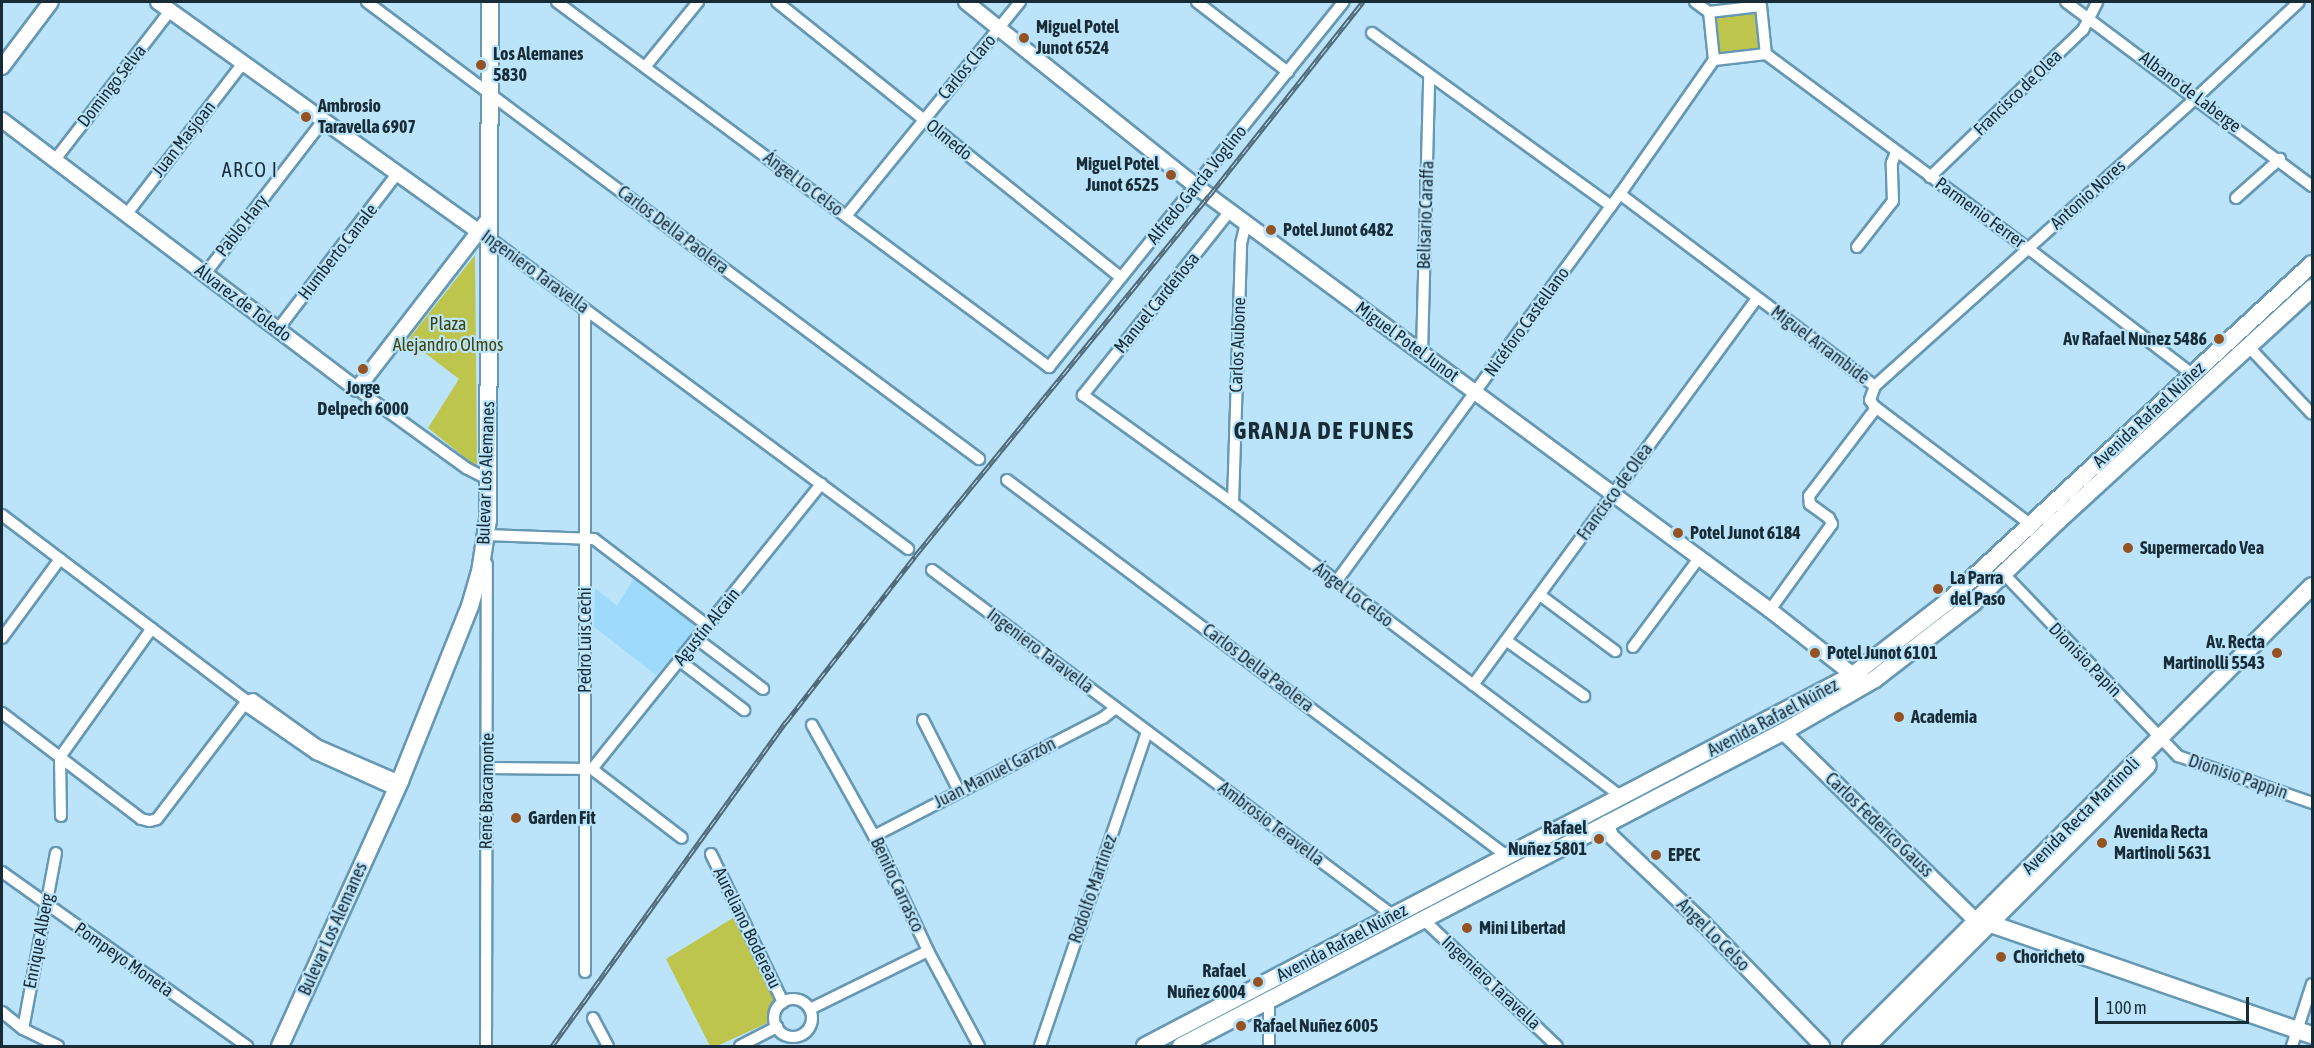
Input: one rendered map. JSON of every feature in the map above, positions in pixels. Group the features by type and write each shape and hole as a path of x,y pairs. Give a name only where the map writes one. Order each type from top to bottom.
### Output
{"main road":[{"path":"2,67 51,2"},
{"name":"Ingeniero Taravella","path":"158,2 484,235"},
{"name":"Bulevar Los Alemanes","path":"280,1047 398,786 470,606 480,572 486,536 488,479 484,235 490,217 490,2"},
{"name":"Miguel Potel Junot","path":"966,2 1197,187 1770,610 1853,675"},
{"name":"Álvarez de Toledo","path":"2,120 357,388"},
{"path":"357,388 484,235"},
{"name":"Avenida Rafael Núñez","path":"1145,1047 1853,675 1947,602 2313,264"},
{"name":"Avenida Rafael Núñez","path":"1181,1047 1783,732 1875,680 1952,621 2313,288"},
{"name":"Avenida Recta Martinoli","path":"1851,1047 1983,922 2163,742 2313,586"},
{"name":"Avenida Recta Martinoli","path":"1867,1047 1910,1005 1990,914 2064,840 2066,831 2313,600"},
{"path":"1853,675 1875,680"},
{"path":"1759,726 1772,727 1783,732"},
{"name":"Carlos Federico Gauss","path":"1783,732 1983,922"},
{"path":"1606,823 1622,798"},
{"name":"Ángel Lo Celso","path":"1606,823 1611,836 1694,914 1822,1047"},
{"path":"1983,922 2305,1032"}],"street":[{"name":"Carlos Della Paolera","path":"367,2 979,459"},
{"name":"Ángel Lo Celso","path":"557,2 1049,367"},
{"path":"645,67 698,2"},
{"name":"Olmedo","path":"777,2 1120,278"},
{"name":"Carlos Claro","path":"846,216 1020,2"},
{"path":"1197,2 1288,72"},
{"name":"Alfredo García Voglino","path":"1049,367 1197,187 1344,2"},
{"path":"1695,2 1709,12 1762,4 1766,54 1714,60 1709,12"},
{"name":"Albano de Laberge","path":"2066,2 2197,97 2313,186"},
{"name":"Francisco de Olea","path":"1930,177 2083,30 2097,2"},
{"name":"Antonio Nores","path":"1875,386 2197,97 2298,2"},
{"name":"Domingo Selva","path":"54,161 170,11"},
{"path":"1372,33 1429,78 1611,206"},
{"name":"Parmenio Ferrer","path":"1766,54 2029,249 2192,374"},
{"name":"Nicéforo Castellano","path":"1336,582 1476,393 1714,60"},
{"name":"Juan Masjoan","path":"126,215 243,63"},
{"name":"Belisario Caraffa","path":"1422,353 1429,78"},
{"name":"Pablo Hary","path":"205,274 323,121"},
{"path":"1857,247 1893,201 1892,163 1896,152"},
{"path":"2236,198 2280,159"},
{"name":"Humberto Canale","path":"278,329 398,174"},
{"name":"Miguel Arrambide","path":"1620,194 1875,386 1870,400 1876,408 2030,524"},
{"name":"Manuel Cardeñosa","path":"1083,395 1230,211"},
{"name":"Carlos Aubone","path":"1233,503 1241,244 1246,223"},
{"name":"Ingeniero Taravella","path":"484,235 908,549"},
{"name":"Francisco de Olea","path":"1473,685 1757,298"},
{"name":"Pedro Luis Cechi","path":"585,309 588,769 585,972"},
{"path":"2248,346 2313,414"},
{"name":"Álvarez de Toledo","path":"357,388 466,468 488,479"},
{"name":"Ángel Lo Celso","path":"1083,395 1233,503 1622,798"},
{"path":"1770,610 1832,524 1829,518 1810,504 1809,496 1876,408"},
{"name":"Carlos Della Paolera","path":"1008,480 1508,857"},
{"name":"Agustín Alcain","path":"588,769 680,661 821,484"},
{"path":"2,515 247,701"},
{"path":"486,536 586,537 600,543 708,626"},
{"name":"René Bracamonte","path":"486,536 486,1047"},
{"path":"1633,647 1699,558"},
{"path":"2,638 60,559"},
{"name":"Ingeniero Taravella","path":"932,570 1148,732"},
{"name":"Dionisio Papin","path":"2004,574 2163,742"},
{"path":"1540,595 1615,651"},
{"path":"61,816 60,757 152,628"},
{"path":"697,639 763,689"},
{"path":"1508,640 1584,696"},
{"path":"680,661 744,710"},
{"path":"2,713 141,819 150,821 157,819 247,701 253,699 317,745 398,786"},
{"name":"Juan Manuel Garzón","path":"874,836 1103,718 1116,708"},
{"path":"923,720 959,791"},
{"name":"Benito Carrasco","path":"812,725 874,836 928,951 979,1047"},
{"name":"Ambrosio Teravella","path":"1148,732 1394,916"},
{"name":"Rodolfo Martinez","path":"1040,1047 1148,732"},
{"name":"Dionisio Pappin","path":"2163,742 2185,760 2313,803"},
{"path":"487,768 588,769 682,838"},
{"name":"Enrique Alberg","path":"23,1029 56,853"},
{"name":"Aureliano Bodereau","path":"711,854 783,1002"},
{"name":"Pompeyo Moneta","path":"2,872 247,1047"},
{"name":"Ingeniero Taravella","path":"1424,920 1557,1047"},
{"path":"810,1010 928,951"},
{"path":"2292,1047 2305,1032 2313,984"},
{"path":"796,999 810,1010 811,1025 800,1035 785,1035 777,1027 775,1014 783,1002 796,999"},
{"path":"1269,1000 1269,1047"},
{"path":"2,1012 23,1029 58,1047"},
{"path":"593,1018 608,1047"},
{"path":"740,1047 777,1027"},
{"path":"800,1035 806,1047"}],"shaded area":[{"path":"634,578 698,626 656,675 594,627 595,588 617,606"}],"green space":[{"path":"1757,9 1762,52 1718,57 1712,14"},
{"name":"Plaza Alejandro Olmos","path":"475,255 477,467 428,428 459,379 408,340"},
{"path":"733,918 774,998 768,1011 767,1023 717,1046 710,1046 666,959"}],"railway":[{"path":"552,1046 786,722 915,556 1209,196 1363,2"}],"place":[{"name":"Miguel Potel Junot 6524","path":"1024,38"},
{"name":"Los Alemanes 5830","path":"481,65"},
{"name":"Ambrosio Taravella 6907","path":"306,117"},
{"name":"Miguel Potel Junot 6525","path":"1171,175"},
{"name":"Potel Junot 6482","path":"1271,230"},
{"name":"Av Rafael Nunez 5486","path":"2219,339"},
{"name":"Jorge Delpech 6000","path":"363,369"},
{"name":"Potel Junot 6184","path":"1678,533"},
{"name":"Supermercado Vea","path":"2128,548"},
{"name":"La Parra del Paso","path":"1938,589"},
{"name":"Potel Junot 6101","path":"1815,653"},
{"name":"Av. Recta Martinolli 5543","path":"2277,653"},
{"name":"Academia","path":"1899,717"},
{"name":"Garden Fit","path":"516,818"},
{"name":"Rafael Nuñez 5801","path":"1599,839"},
{"name":"Avenida Recta Martinoli 5631","path":"2102,843"},
{"name":"EPEC","path":"1656,855"},
{"name":"Mini Libertad","path":"1467,928"},
{"name":"Choricheto","path":"2001,957"},
{"name":"Rafael Nuñez 6004","path":"1258,982"},
{"name":"Rafael Nuñez 6005","path":"1241,1026"}],"district":[{"name":"ARCO I","path":"250,169"},
{"name":"GRANJA DE FUNES","path":"1324,431"}]}
